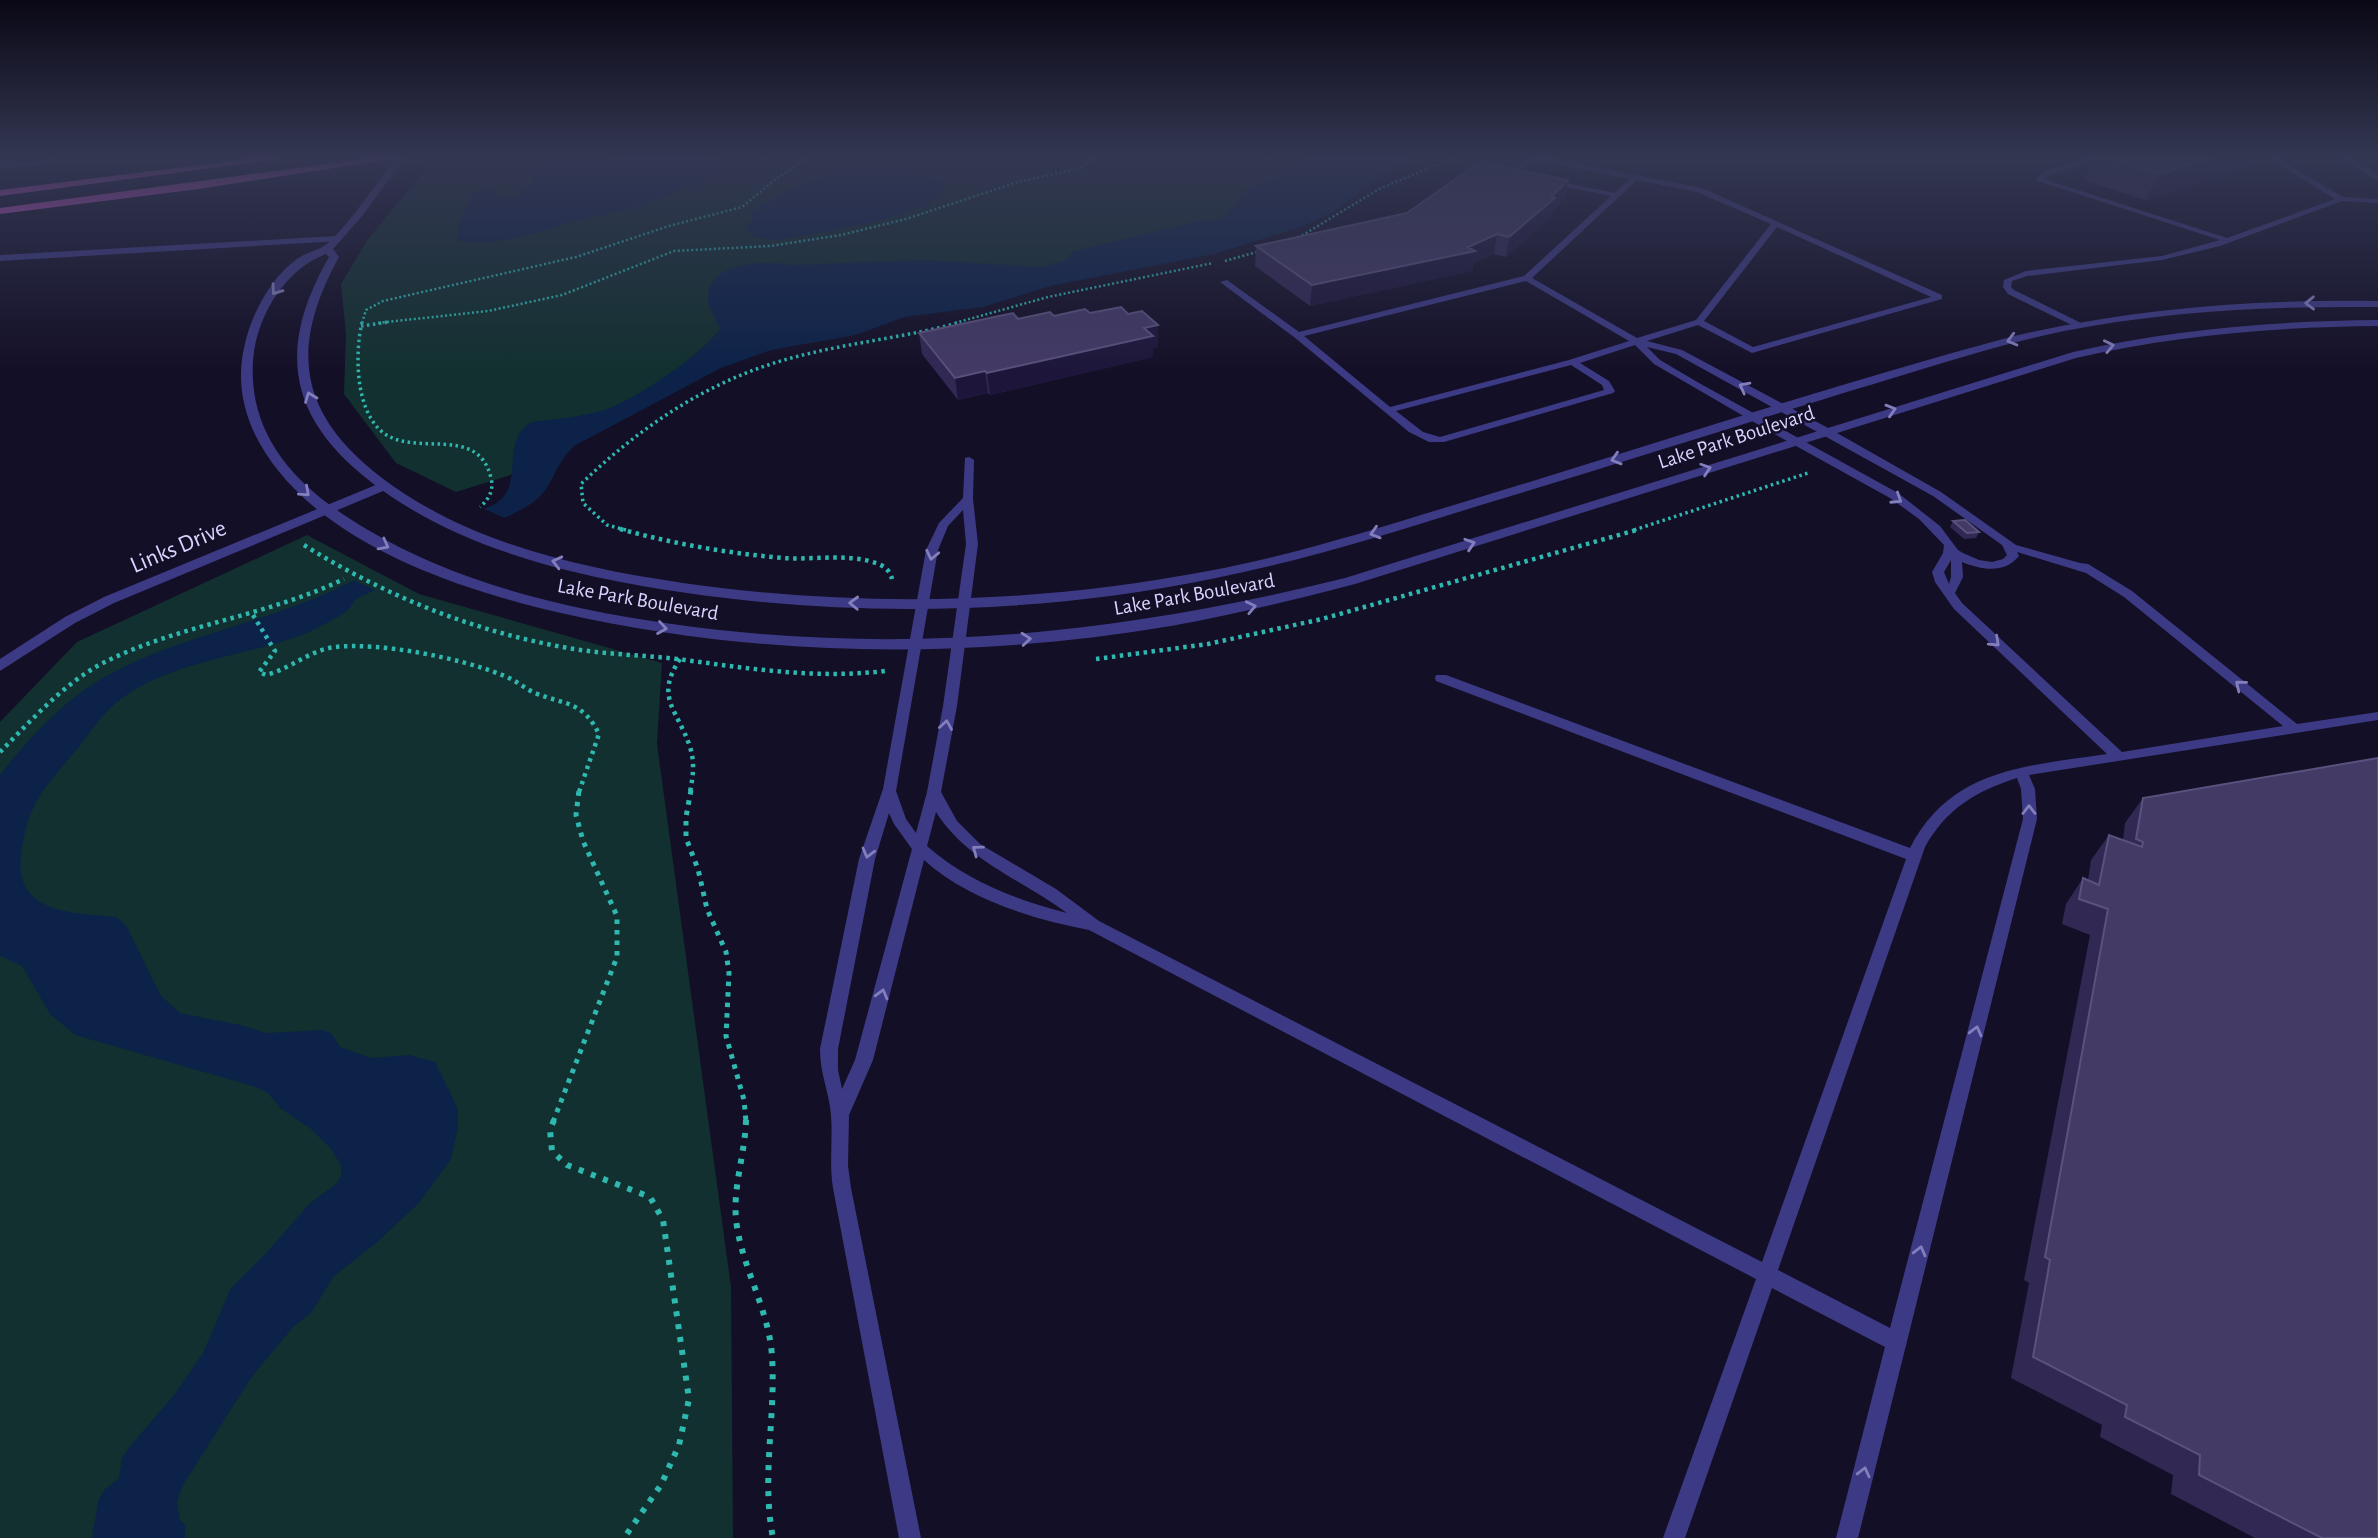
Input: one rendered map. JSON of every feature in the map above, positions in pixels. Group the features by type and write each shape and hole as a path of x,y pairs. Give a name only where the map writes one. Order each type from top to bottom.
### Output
{"street":[{"name":"Lake Park Boulevard","path":"343,230 332,244 300,260 280,284 254,332 246,370 250,407 265,445 300,488 325,510 388,548 425,565 475,584 539,603 616,620 705,633 822,642 958,643 1121,629 1201,617 1288,598 1389,569 1826,430 2037,365 2118,344 2230,329 2378,323"},
{"name":"Lake Park Boulevard","path":"332,244 334,257 317,286 304,321 301,341 304,382 322,424 337,444 383,486 469,532 547,560 611,575 749,597 816,602 964,603 1112,591 1252,566 1359,538 2014,339 2078,324 2217,307 2378,303"},
{"path":"0,258 332,244"},
{"name":"Links Drive","path":"0,666 43,636 109,600 383,486"}],"lane":[{"path":"1297,335 1527,278 1579,230"},
{"path":"1388,410 1572,362 1699,322 1771,230"},
{"path":"1699,322 1752,350 1939,297 1791,230"},
{"path":"2195,230 2227,240"},
{"path":"2078,324 2011,292 2007,288 2008,280 2026,274 2153,260 2255,230"},
{"path":"1527,278 1637,342 1657,362 1901,502 1933,526 1951,549 1959,569 1958,579 1948,593"},
{"path":"1224,282 1297,335 1388,410 1431,441 1610,391 1606,383 1572,362"},
{"path":"1637,342 1659,345 1679,352 1826,430 1937,494 2007,544 2023,552 2090,570"},
{"path":"840,1115 864,1060 934,792 972,544 968,499 969,460"},
{"path":"910,1538 842,1188 839,1166 840,1115 829,1070 833,1027 867,859 890,789 936,537 954,512 968,499"},
{"path":"1991,533 2020,545 2065,557 2128,594 2294,728"},
{"path":"1951,549 1982,564 2003,564 2013,556 2007,544"},
{"path":"1951,549 1938,572 1948,593 1964,614 2118,756"},
{"path":"1441,677 1915,856"},
{"path":"1674,1538 1915,856 1927,828 1940,812 1975,788 2021,772 2378,716"},
{"path":"1847,1538 2030,819 2028,789 2021,772"},
{"path":"890,789 892,807 900,825 920,849 963,880 989,893 1053,916 1093,925"},
{"path":"934,792 950,824 963,839 981,854 1047,891 1093,925 1897,1342"}],"path":[{"path":"480,507 489,499 492,486 490,472 482,457 466,448 407,441 383,435 373,421 360,389 356,350 366,310 383,301 576,257 658,230"},
{"path":"361,326 418,317 488,311 551,298 605,280 674,251 770,246 862,230"},
{"path":"1296,238 1312,230"},
{"path":"893,586 890,571 865,560 786,558 717,551 607,525 583,503 581,484 667,412 704,389 740,374 797,356 915,334 1066,293 1262,251"},
{"path":"0,751 56,698 100,665 148,646 255,617 306,598 344,579"},
{"path":"255,617 275,651 259,672 266,675 276,673 317,650 335,648 362,647 475,665 504,675 536,693 577,705 592,717 599,734 579,789 576,815 583,841 617,916 618,957 550,1130 552,1151 567,1165 650,1197 663,1220 689,1399 679,1445 665,1475 624,1538"},
{"path":"680,659 671,671 666,692 690,748 694,770 694,785 685,819 686,836 699,874 701,895 726,952 729,970 726,1039 746,1106 746,1125 736,1179 735,1211 740,1244 767,1318 772,1354 773,1391 765,1474 768,1519 773,1538"}],"green space":[{"path":"376,230 1234,230 723,352 517,473 456,492 396,463 344,394 346,333 341,284"},
{"path":"307,535 419,594 662,663 657,744 731,1287 733,1538 0,1538 0,722 77,642"}],"water":[{"path":"459,230 546,230 488,243 457,241"},
{"path":"747,230 834,230 778,240 754,237"},
{"path":"1163,230 1292,230 1214,254 1050,286 983,307 904,317 856,335 771,350 721,368 574,446 542,494 528,506 505,518 484,509 506,493 510,483 514,449 522,429 532,422 584,415 615,406 648,388 711,340 720,329 708,299 710,286 718,276 728,270 756,263 794,265 922,260 1043,267 1064,261 1074,251"},
{"path":"354,580 375,590 323,625 286,640 160,677 116,703 44,790 27,824 21,856 21,875 27,890 37,900 51,907 117,917 127,927 161,996 180,1013 266,1033 323,1030 332,1034 340,1047 371,1058 409,1055 435,1062 458,1109 458,1127 451,1159 419,1203 375,1244 334,1276 311,1313 294,1326 251,1378 183,1485 177,1502 180,1520 185,1525 185,1538 92,1538 98,1502 103,1491 119,1478 122,1458 130,1446 174,1395 203,1353 231,1288 309,1204 336,1184 341,1176 341,1166 332,1150 311,1129 280,1108 268,1093 256,1087 75,1035 50,1014 22,966 0,956 0,775 63,707 87,688 117,670 183,643 288,609"}],"building":[{"path":"1330,230 1518,230 1509,237 1497,234 1468,247 1475,251 1312,285 1256,246"},
{"path":"1121,307 1128,314 1142,311 1158,325 1144,328 1153,336 955,378 919,333 1013,313 1018,319 1050,312 1054,316 1085,309 1090,313"},
{"path":"1965,520 1979,532 1967,533 1953,521"},
{"path":"2378,758 2378,1538 2322,1538 2199,1475 2200,1455 2125,1417 2127,1405 2033,1357 2050,1260 2045,1257 2108,909 2079,899 2083,878 2099,885 2109,835 2142,847 2143,842 2136,839 2143,798"}]}
